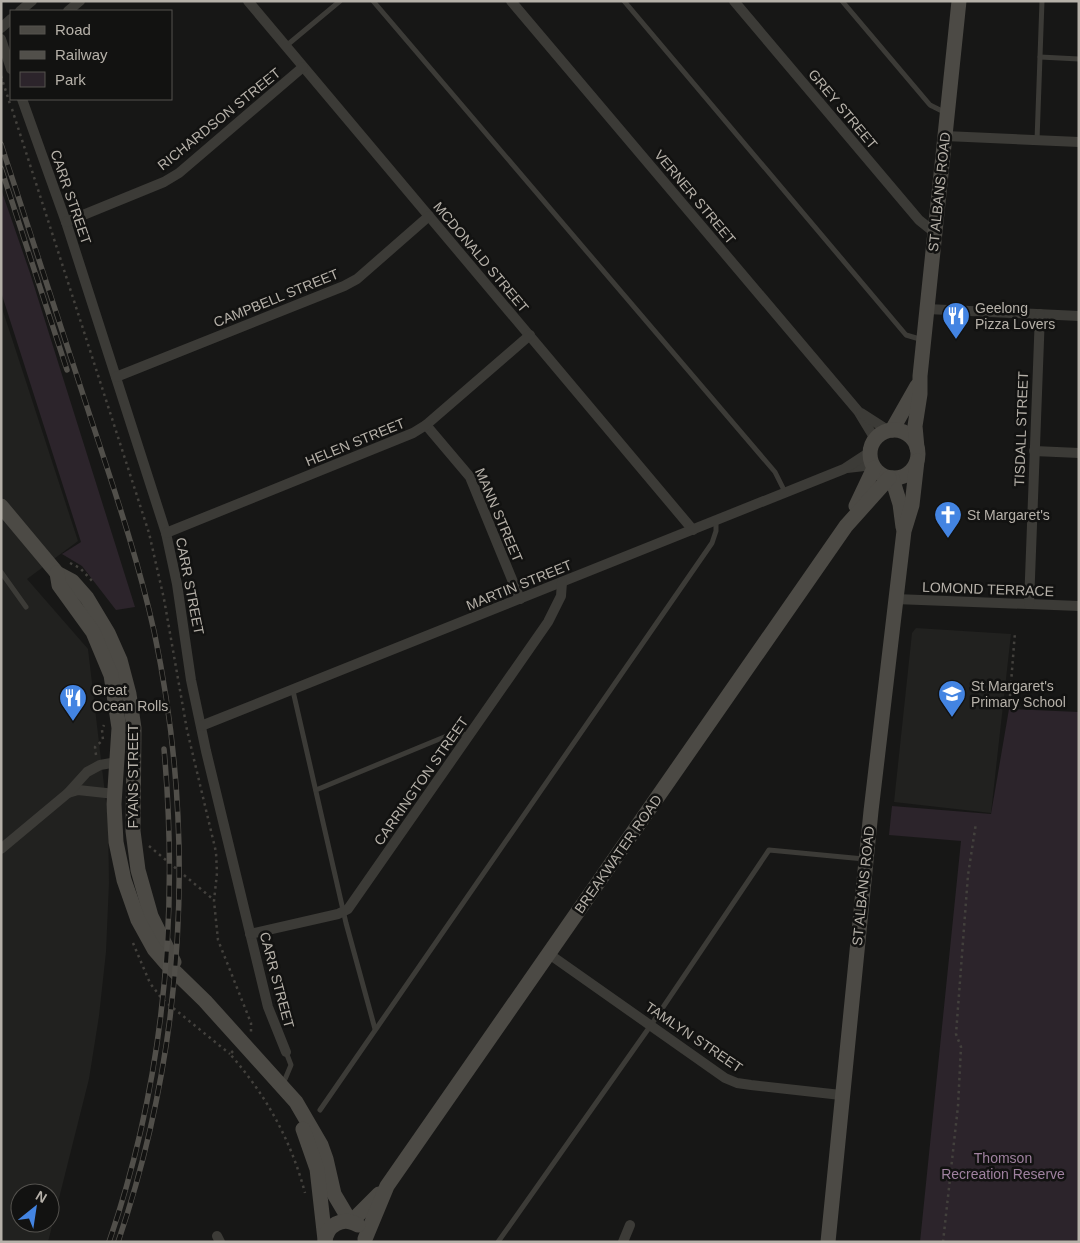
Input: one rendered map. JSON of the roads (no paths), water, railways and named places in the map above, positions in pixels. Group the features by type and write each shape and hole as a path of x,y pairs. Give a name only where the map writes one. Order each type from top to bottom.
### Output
{"street":[{"path":"21,10 32,1"},
{"path":"69,10 80,1"},
{"name":"MCDONALD STREET","path":"248,1 694,530"},
{"name":"VERNER STREET","path":"511,1 858,411 890,431"},
{"name":"GREY STREET","path":"734,1 919,220 934,232"},
{"name":"ST ALBANS ROAD","path":"828,1242 866,860 895,599 904,531 912,506 917,454 915,426 920,394 919,382 945,136 956,3"},
{"path":"1,39 10,63"},
{"name":"RICHARDSON STREET","path":"66,222 164,182 179,173 303,67"},
{"name":"CARR STREET","path":"22,100 66,222 166,533 177,584 201,726 270,1013 286,1052"},
{"path":"945,136 1079,142"},
{"name":"CAMPBELL STREET","path":"116,377 344,286 357,279 429,216"},
{"path":"927,309 1079,316"},
{"name":"TISDALL STREET","path":"1029,604 1040,314"},
{"name":"HELEN STREET","path":"166,533 413,434 530,336"},
{"name":"ST ALBANS ROAD","path":"890,431 919,382"},
{"name":"VERNER STREET","path":"858,411 873,456"},
{"name":"MANN STREET","path":"426,425 470,477 520,599"},
{"path":"890,431 905,433 910,437 917,454 910,472 898,478 890,478 873,456 890,431"},
{"path":"1034,451 1079,453"},
{"name":"MARTIN STREET","path":"201,726 694,530 873,456"},
{"name":"BREAKWATER ROAD","path":"849,522 873,456"},
{"name":"ST ALBANS ROAD","path":"890,478 900,504 904,531"},
{"name":"BREAKWATER ROAD","path":"350,1222 387,1186 849,522 890,478"},
{"name":"FYANS STREET","path":"1,506 57,573 72,581 87,598 118,654 133,715 132,788 134,847 146,900 163,942 194,990"},
{"name":"FYANS STREET","path":"57,573 59,585 93,632 107,660 113,682 118,722 115,794 118,853 133,910 154,949 280,1082 301,1108 316,1135 326,1159 334,1194 350,1222 362,1230 366,1241"},
{"name":"CARRINGTON STREET","path":"344,912 358,895 557,608 561,596 562,582"},
{"name":"LOMOND TERRACE","path":"895,599 1079,606"},
{"path":"1,850 68,793 93,768 117,762 133,770"},
{"path":"68,793 78,790 115,794 132,788"},
{"path":"250,934 344,912"},
{"name":"TAMLYN STREET","path":"549,954 725,1078 737,1083 842,1095"},
{"name":"FYANS STREET","path":"280,1082 298,1115 316,1163 325,1241"},
{"name":"BREAKWATER ROAD","path":"366,1241 387,1186"},
{"path":"325,1241 329,1229 333,1225 350,1222"},
{"path":"622,1242 630,1225"}],"lane":[{"path":"286,46 340,1"},
{"path":"373,1 775,472 785,492"},
{"path":"624,1 906,336 923,340"},
{"path":"842,1 930,105 947,113"},
{"path":"1037,140 1042,1"},
{"path":"1040,57 1079,59"},
{"path":"320,1110 712,543 716,532 716,520"},
{"path":"1,572 26,607"},
{"path":"293,690 344,912 375,1029"},
{"path":"316,790 454,733 470,735"},
{"path":"498,1242 651,1025 769,850 866,860"},
{"name":"CARR STREET","path":"280,1082 291,1065 286,1052"}],"railway":[{"path":"1,144 141,577 154,631 168,707 176,785 179,862 177,939 170,1016 158,1092 141,1168 118,1242"},
{"path":"1,168 67,370"},
{"path":"109,1242 128,1182 143,1121 155,1060 163,999 168,937 169,874 164,749"}],"place":[{"name":"Geelong Pizza Lovers","path":"956,340"},
{"name":"St Margaret's","path":"948,539"},
{"name":"St Margaret's Primary School","path":"952,718"},
{"name":"Great Ocean Rolls","path":"73,722"}],"park label":[{"name":"Thomson Recreation Reserve","path":"1003,1166"}]}
